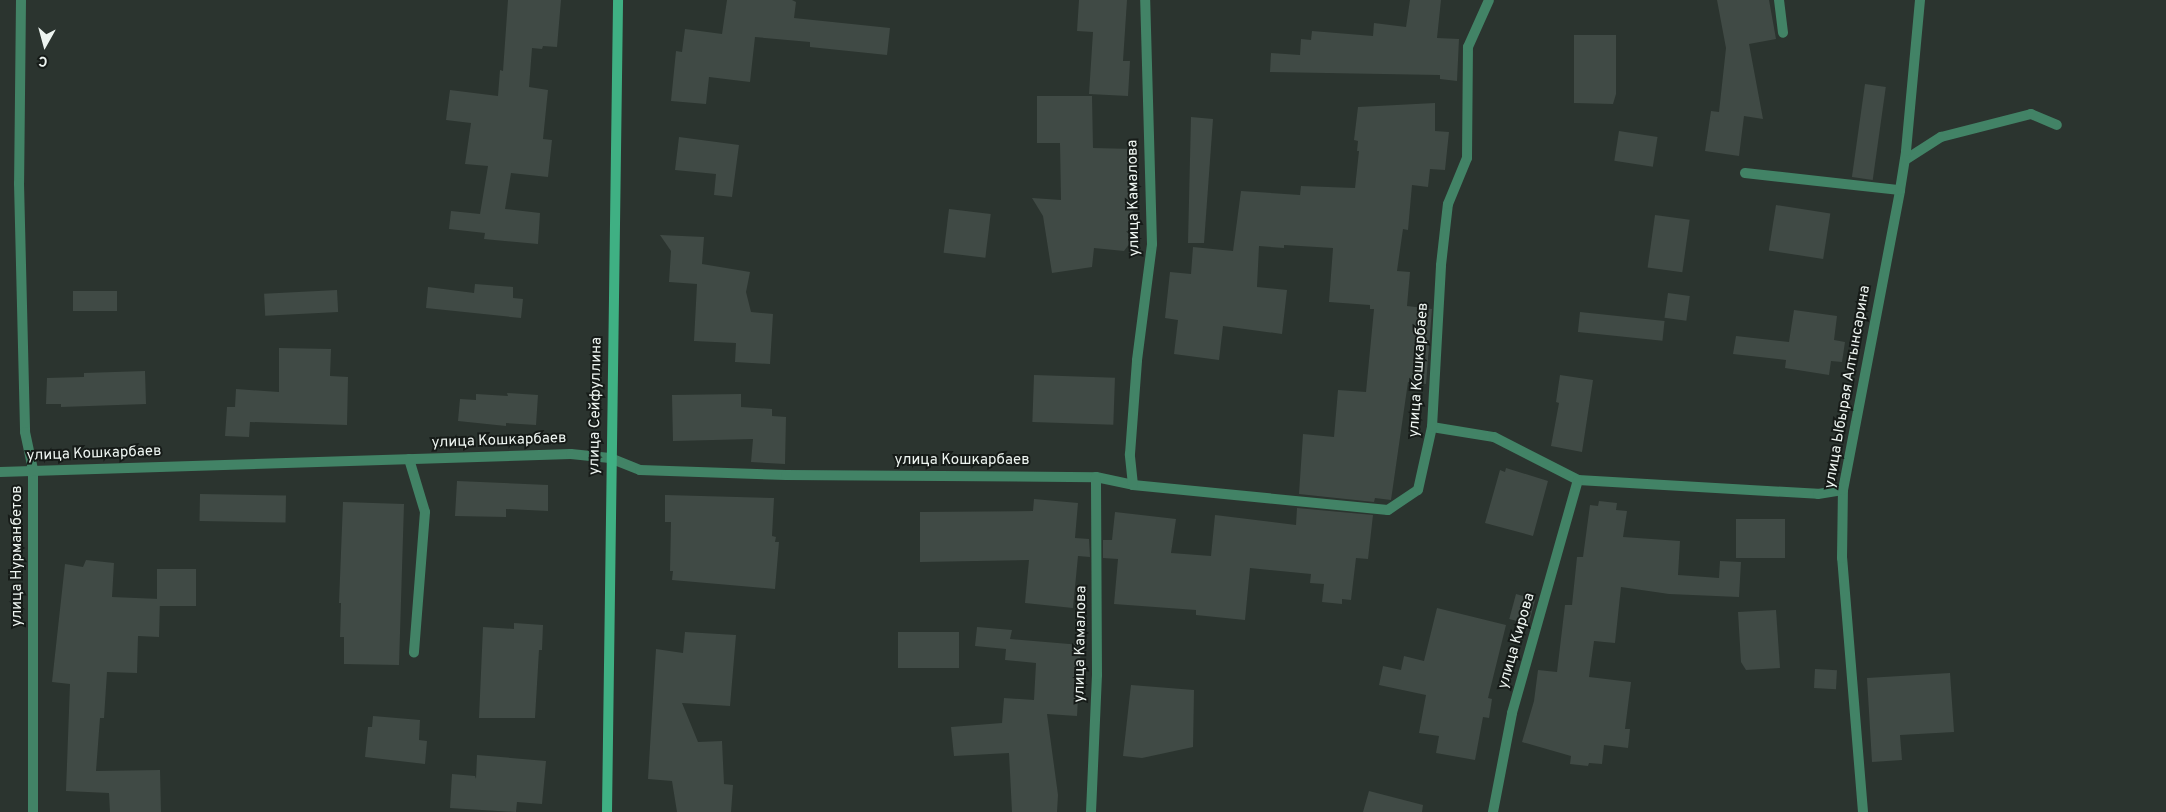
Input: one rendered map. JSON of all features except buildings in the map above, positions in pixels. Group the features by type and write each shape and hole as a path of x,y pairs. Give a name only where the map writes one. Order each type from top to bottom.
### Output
{"street":[{"name":"улица Нурманбетов","path":"21,0 19,183 25,432 33,471 33,812"},
{"name":"улица Сейфуллина","path":"607,812 610,458 618,0"},
{"name":"улица Камалова","path":"1133,485 1130,454 1137,360 1152,244 1145,0"},
{"name":"улица Кошкарбаев","path":"0,472 571,454 610,458 640,470 786,475 1096,477 1133,485 1388,510 1418,490 1432,427 1441,265 1448,204 1467,158 1468,47 1489,0"},
{"path":"1779,0 1783,32"},
{"name":"улица Ыбырая Алтынсарина","path":"1863,812 1842,558 1843,490 1905,160 1920,0"},
{"path":"1905,160 1941,137 2031,114 2057,125"},
{"path":"1745,173 1900,190"},
{"path":"1432,427 1494,437 1578,480 1818,494 1843,490"},
{"path":"409,459 425,512 414,652"},
{"name":"улица Камалова","path":"1091,812 1097,675 1096,477"},
{"name":"улица Кирова","path":"1493,812 1512,713 1578,480"}]}
